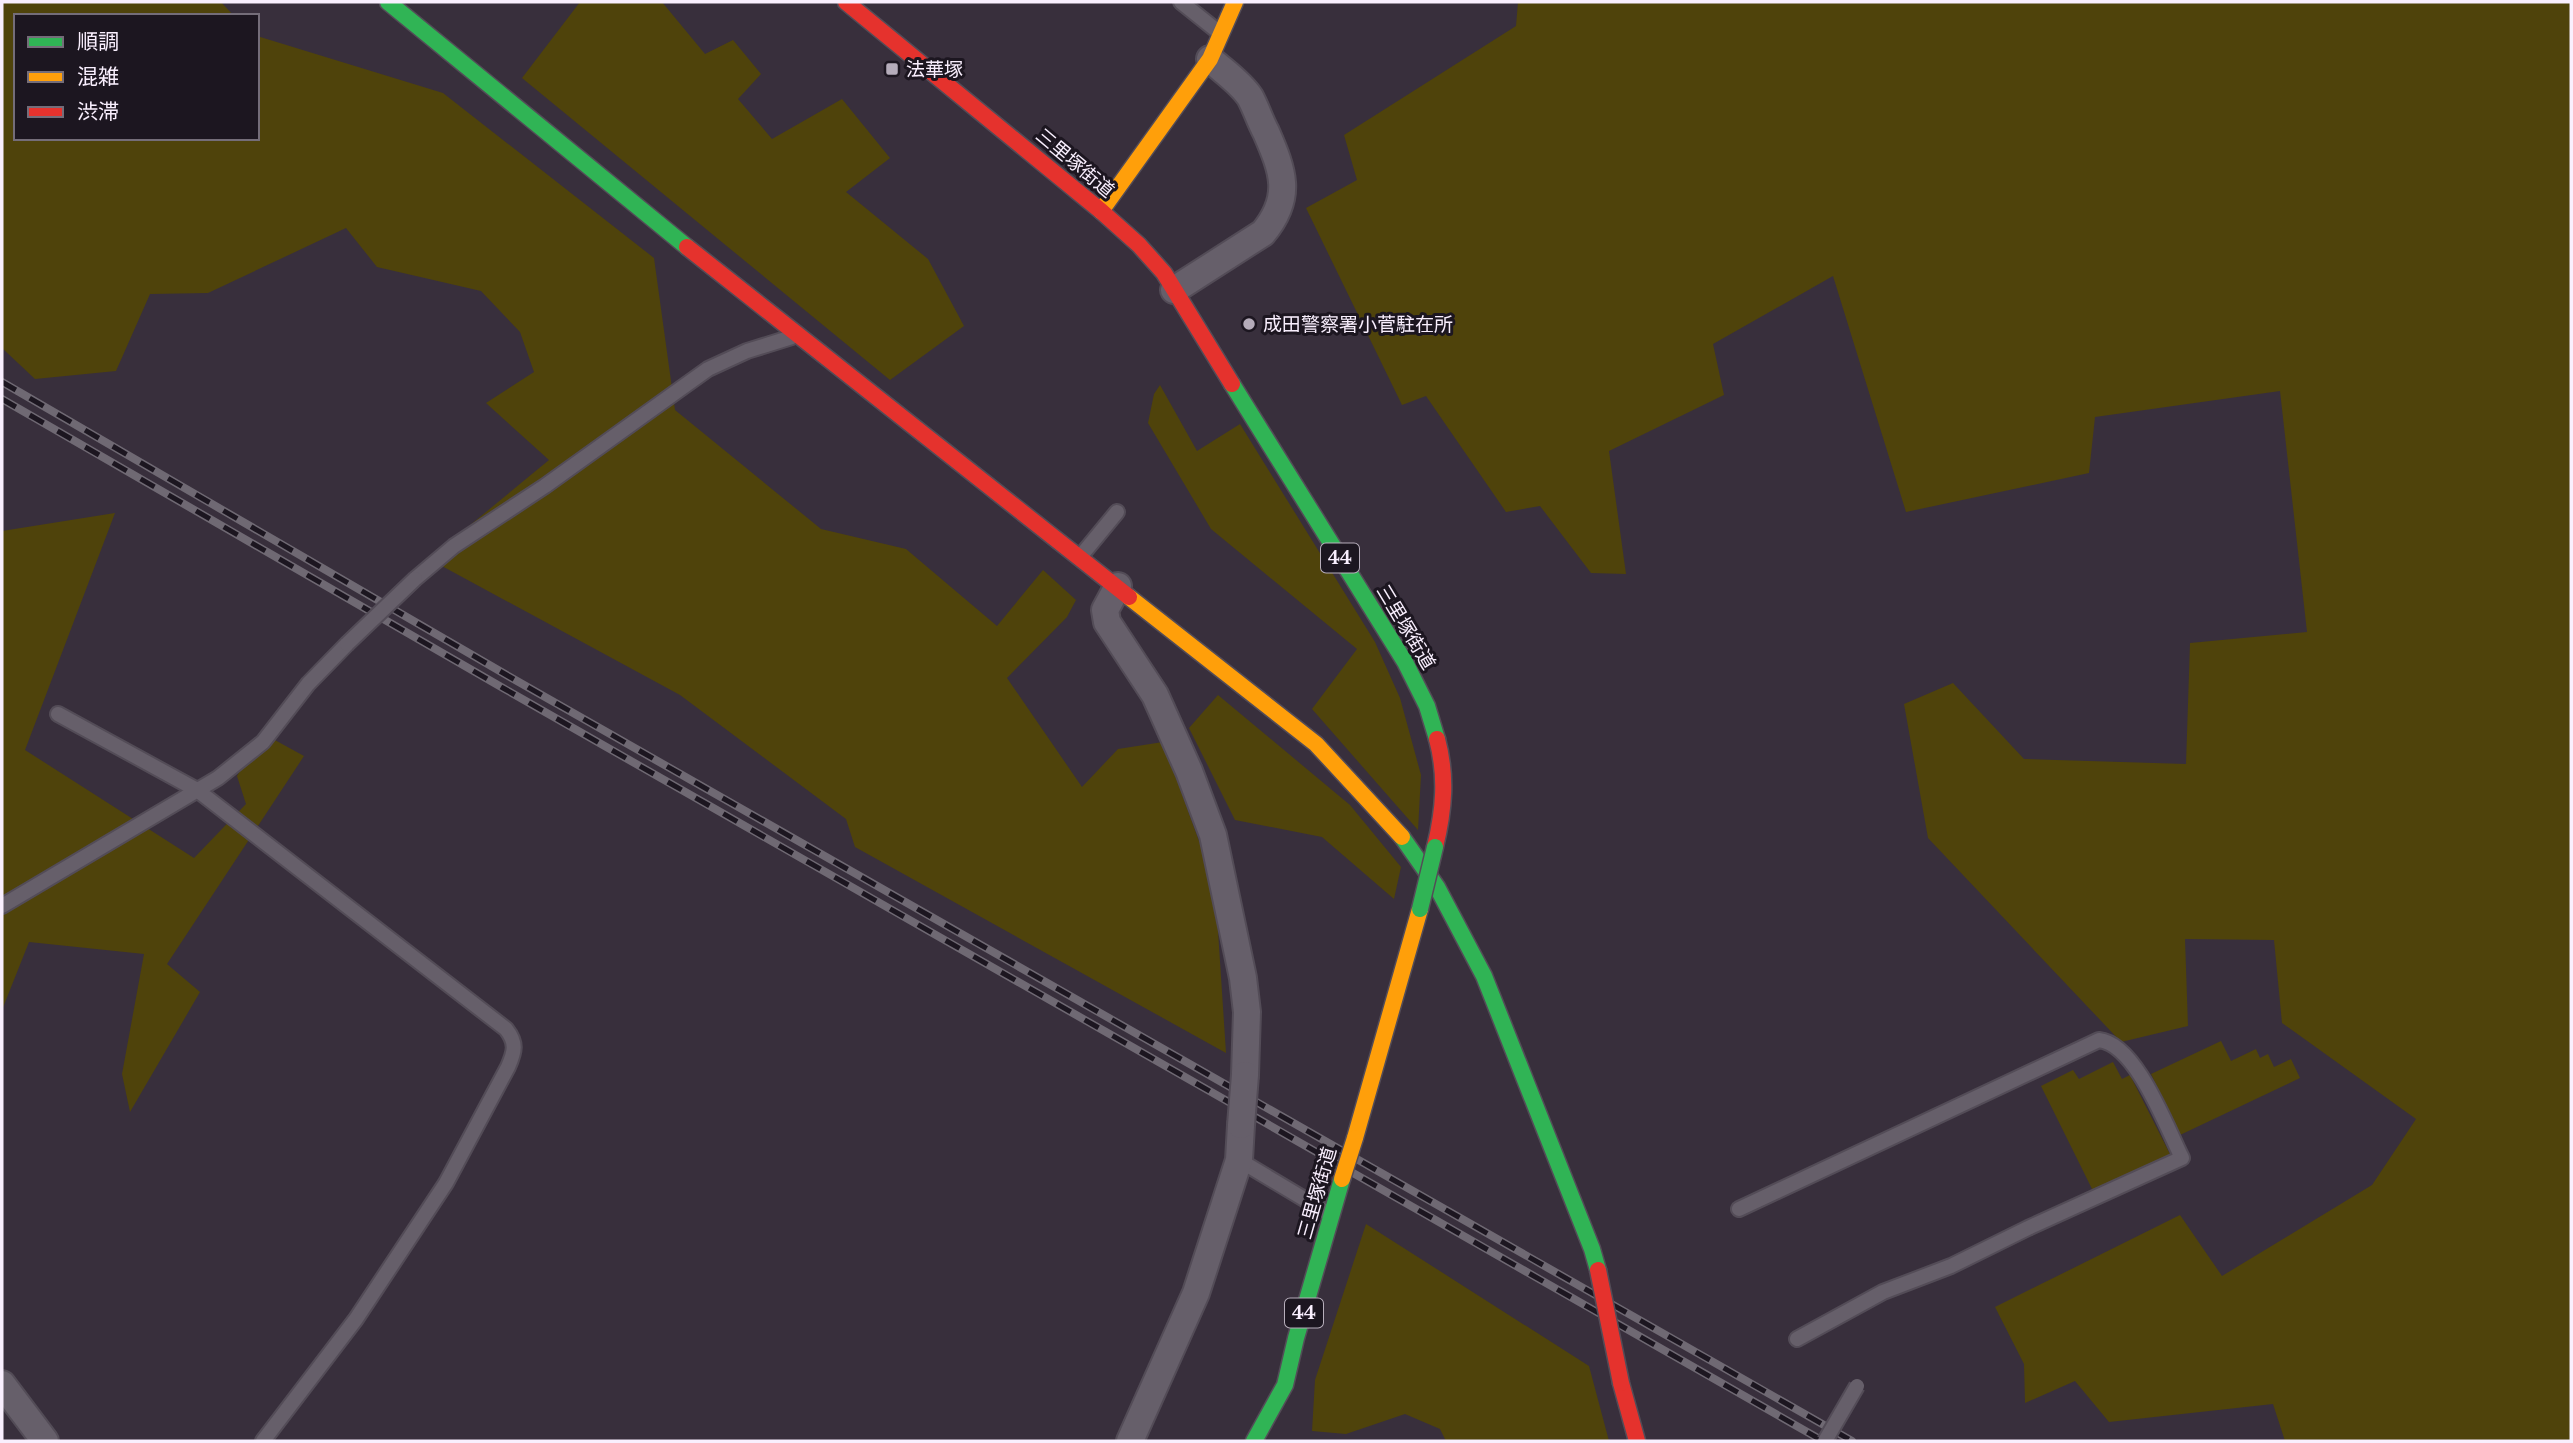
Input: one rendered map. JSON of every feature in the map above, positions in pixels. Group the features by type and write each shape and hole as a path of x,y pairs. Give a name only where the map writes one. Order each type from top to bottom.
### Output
{"street":[{"path":"388,2 797,335 1316,744 1386,817 1420,861 1452,913 1492,994 1592,1249 1621,1383 1637,1441"},
{"path":"1101,211 1210,59 1235,2"},
{"name":"三里塚街道","path":"857,5 1101,211 1164,273 1399,650 1437,735 1444,779 1443,813 1420,909 1296,1338 1285,1385 1254,1441"},
{"path":"1174,290 1263,233 1281,205 1284,180 1249,96 1210,59"},
{"path":"1118,586 1105,610 1107,622 1155,695 1189,771 1213,835 1243,978 1247,1012 1239,1160 1196,1293 1130,1441"},
{"path":"2,1384 45,1441"}],"lane":[{"path":"1181,2 1221,34"},
{"path":"2,906 218,778 263,742 308,684 415,579 454,546 545,486 708,369 747,351 797,335"},
{"path":"1080,557 1117,513"},
{"path":"58,714 197,790 506,1029 514,1040 514,1053 508,1068 446,1183 356,1319 262,1441"},
{"path":"1739,1209 2099,1040 2118,1046 2143,1078 2182,1158 1951,1266 1883,1292 1797,1339"},
{"path":"1239,1160 1333,1216"},
{"path":"1825,1441 1860,1381"}],"shaded area":[{"path":"2,2 221,2 232,14 14,14 14,140 259,140 259,37 443,93 654,258 675,410 821,529 906,549 997,626 1043,570 1076,600 1067,617 1007,678 1082,787 1118,749 1163,742 1215,885 1226,1053 855,847 846,819 680,695 429,559 549,460 486,403 534,372 520,332 481,291 377,267 346,228 208,293 150,294 116,371 35,379 2,348"},
{"path":"580,2 662,2 705,54 733,40 761,74 738,99 772,139 842,99 890,158 846,192 928,259 964,326 890,380 522,78"},
{"path":"1518,2 2571,2 2571,1441 2285,1441 2273,1404 2109,1422 2075,1381 2025,1403 2024,1364 1995,1307 2180,1215 2222,1276 2372,1185 2416,1119 2282,1023 2274,940 2185,939 2188,1026 2121,1042 1928,838 1904,704 1953,683 2024,759 2186,764 2190,643 2307,632 2280,391 2095,417 2089,473 1906,512 1833,276 1713,344 1724,395 1609,451 1626,574 1591,573 1540,506 1506,512 1426,396 1402,405 1306,208 1357,180 1344,135 1516,26"},
{"path":"1160,385 1197,451 1240,424 1375,642 1400,698 1421,775 1418,830 1312,709 1357,649 1211,529 1148,423 1154,394"},
{"path":"115,513 25,750 194,858 246,804 237,776 262,733 304,756 167,964 200,992 130,1112 122,1074 144,954 29,942 2,1010 2,531"},
{"path":"1218,695 1350,805 1401,867 1394,899 1322,837 1235,820 1189,728"},
{"path":"2221,1041 2231,1061 2256,1049 2260,1058 2268,1054 2274,1067 2291,1059 2300,1078 2180,1135 2151,1074"},
{"path":"2113,1062 2122,1079 2130,1075 2171,1156 2095,1195 2041,1086 2073,1070 2079,1079"},
{"path":"1366,1224 1589,1366 1609,1441 1446,1441 1440,1429 1405,1414 1346,1434 1312,1431 1315,1380"}],"railway":[{"path":"2,382 510,677 1852,1441"},
{"path":"2,399 1823,1441"}],"traffic: fast":[{"path":"388,2 687,247"},
{"path":"1232,384 1405,662 1427,706 1437,739"},
{"path":"1402,837 1437,887 1484,976 1598,1270"},
{"path":"1420,909 1435,847"},
{"path":"1254,1441 1285,1385 1342,1179"}],"traffic: slow":[{"path":"1101,211 1210,59 1235,2"},
{"path":"1129,597 1316,744 1402,837"},
{"path":"1355,1138 1420,909"},
{"path":"1342,1179 1355,1138"}],"traffic: jam":[{"path":"846,2 1139,245 1164,273 1232,384"},
{"path":"687,247 1129,597"},
{"path":"1435,847 1443,793 1437,739"},
{"path":"1598,1270 1621,1383"},
{"path":"1621,1383 1637,1441"}],"place":[{"name":"法華塚","path":"892,69"},
{"name":"成田警察署小菅駐在所","path":"1249,324"}]}
